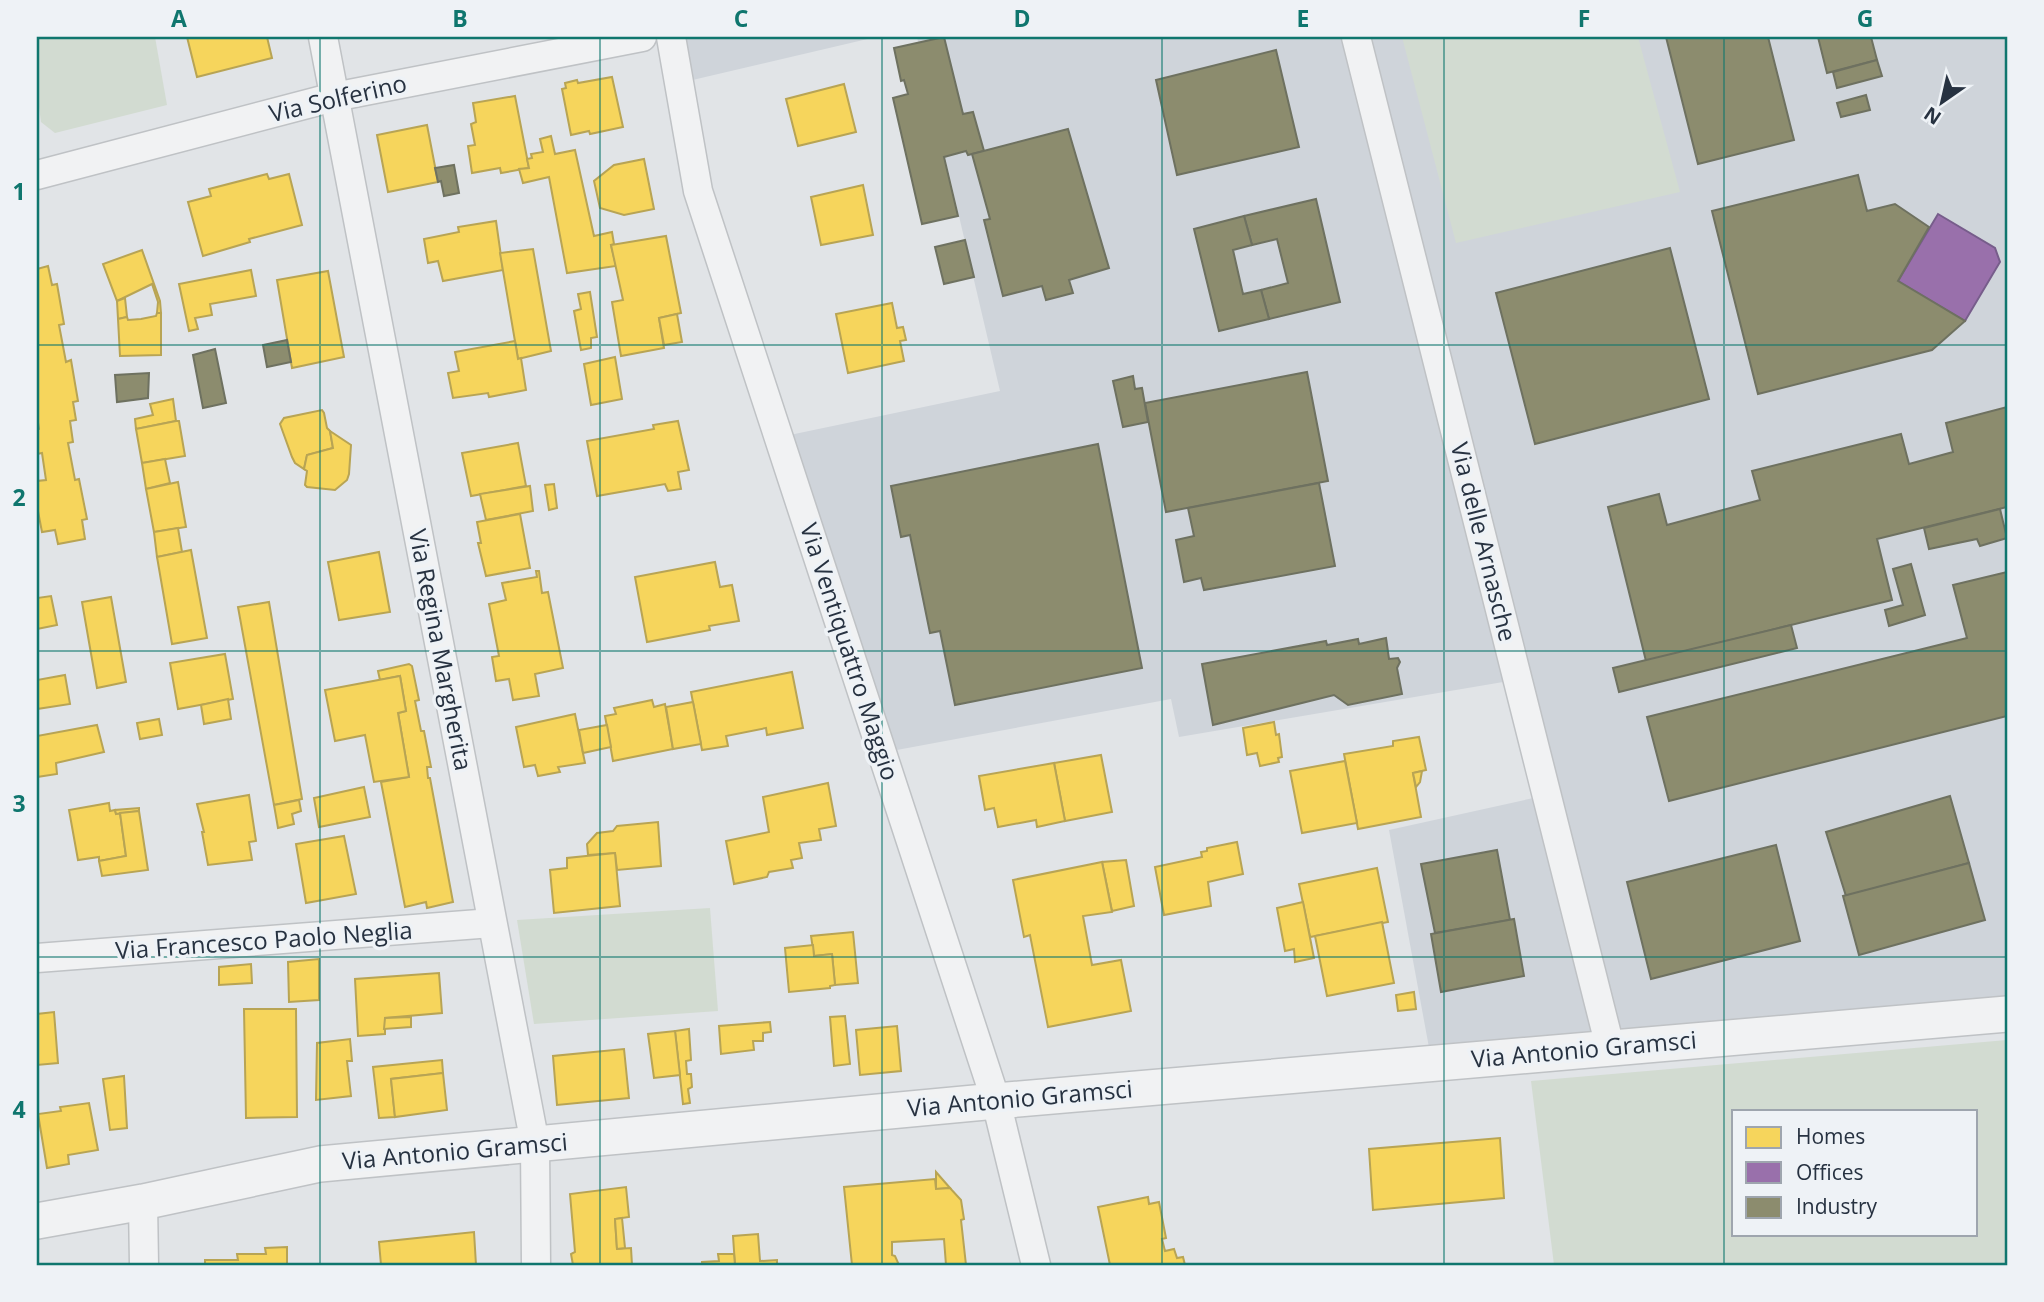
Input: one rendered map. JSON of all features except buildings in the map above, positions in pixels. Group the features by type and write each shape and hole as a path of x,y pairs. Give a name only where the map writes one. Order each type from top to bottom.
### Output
{"street":[{"name":"Via Regina Margherita","path":"323,37 535,1144 536,1265"},
{"name":"Via Solferino","path":"37,175 334,97 642,37"},
{"name":"Via Ventiquattro Maggio","path":"671,37 698,191 996,1101 1036,1265"},
{"name":"Via delle Arnasche","path":"1356,37 1610,1047"},
{"name":"Via Francesco Paolo Neglia","path":"37,958 492,923"},
{"name":"Via Antonio Gramsci","path":"37,1221 143,1202 320,1164 996,1101 2007,1014"},
{"path":"143,1202 144,1265"}],"shaded area":[{"path":"37,37 155,37 167,105 55,133 41,122 37,92"},
{"path":"677,37 876,37 684,82"},
{"path":"917,37 2007,37 2007,1008 1430,1053 1389,830 1538,797 1509,681 1179,737 1171,699 886,752 785,436 1000,391"},
{"path":"1402,37 1638,37 1680,192 1456,243"},
{"path":"710,908 718,1011 534,1024 517,920"},
{"path":"2007,1040 2007,1265 1554,1265 1531,1081"}]}
